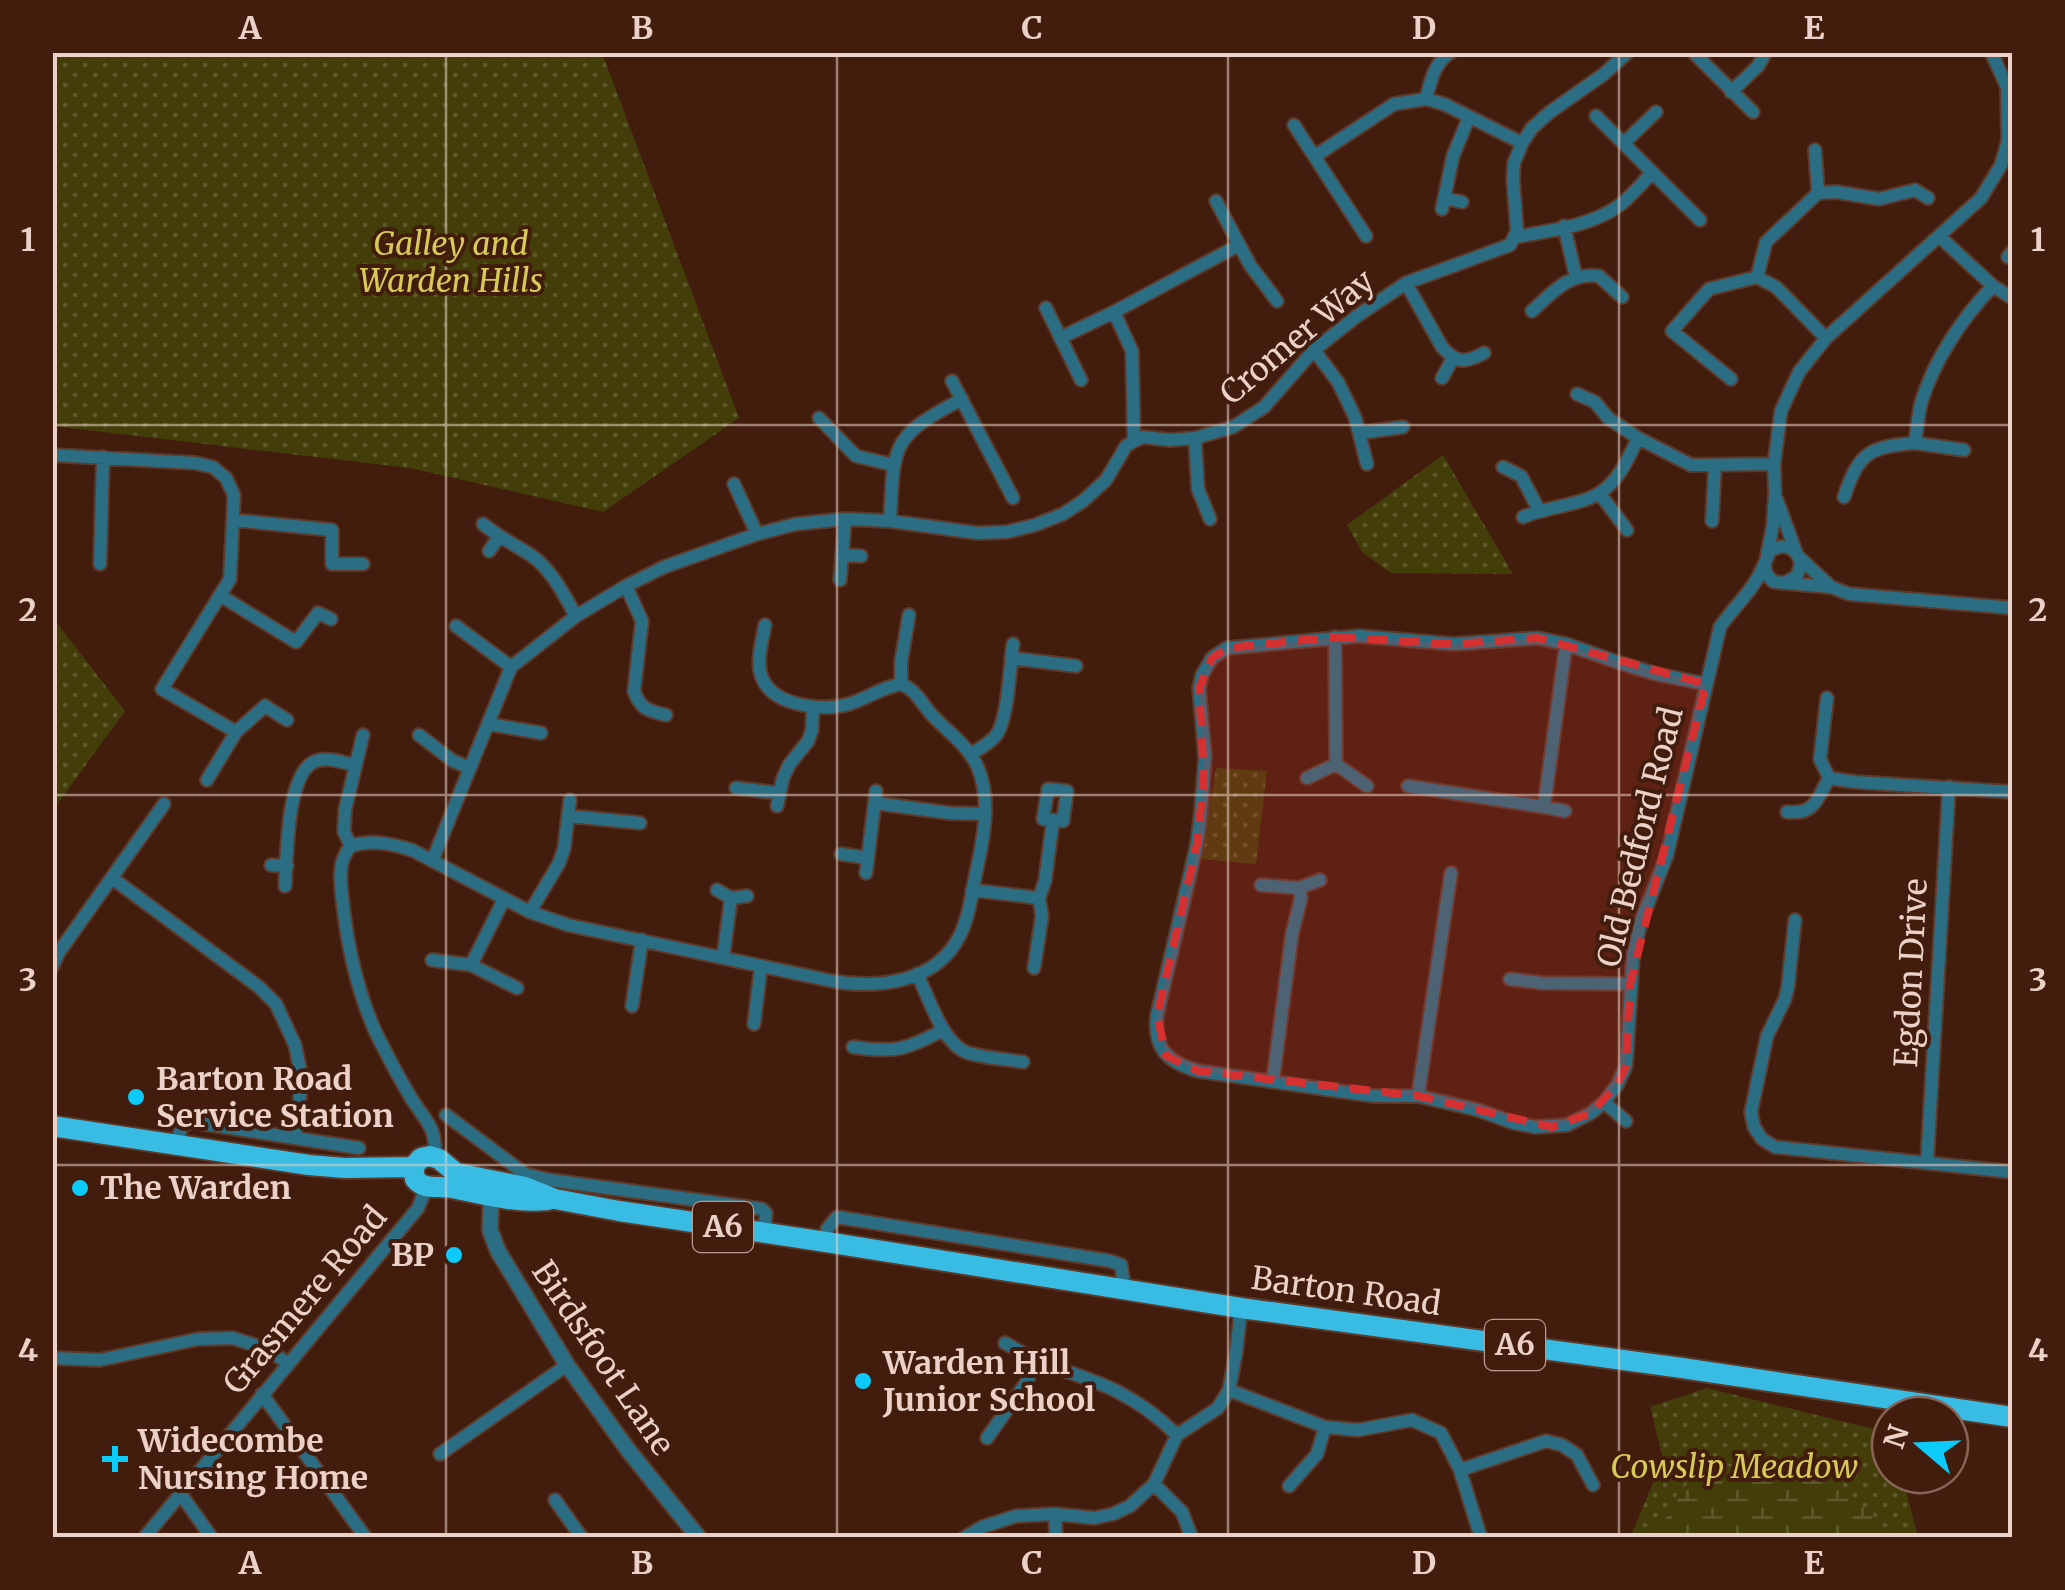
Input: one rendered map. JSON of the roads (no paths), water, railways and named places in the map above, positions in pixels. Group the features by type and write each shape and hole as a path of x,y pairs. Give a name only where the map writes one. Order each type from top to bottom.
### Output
{"highway":[{"path":"54,1129 345,1168 413,1167 421,1158 438,1160 444,1176 431,1187 415,1179 413,1167"},
{"name":"Barton Road","path":"438,1160 456,1173 620,1212 1241,1308 2012,1417"},
{"name":"Barton Road","path":"431,1187 521,1202 555,1199"}],"street":[{"path":"1426,98 1434,69 1451,52"},
{"path":"1516,237 1512,178 1522,143 1550,112 1628,52"},
{"path":"1731,92 1758,66 1766,52"},
{"path":"1783,584 1766,575 1765,560 1773,524 1774,464 1781,411 1799,372 1826,338 1981,198 2001,165 2008,141 2007,86 1991,52"},
{"path":"1695,54 1752,112"},
{"path":"1314,156 1394,104 1426,98 1522,143"},
{"path":"1624,142 1656,112"},
{"path":"1596,116 1700,220"},
{"path":"1462,202 1443,204 1453,156 1469,118"},
{"path":"1294,125 1366,236"},
{"path":"1815,150 1818,193"},
{"name":"Cromer Way","path":"1134,441 1143,437 1195,438 1234,427 1264,406 1314,350 1406,283 1510,245 1516,237 1584,223 1620,205 1652,172"},
{"path":"1757,277 1766,242 1818,193 1879,199 1915,190 1928,198"},
{"path":"1216,201 1250,265 1277,301"},
{"path":"1564,226 1576,277"},
{"path":"1940,237 1993,286 2012,298"},
{"path":"1060,338 1239,244"},
{"path":"1532,311 1563,283 1576,277 1598,276 1622,297"},
{"path":"1731,378 1672,331 1710,289 1757,277 1776,288 1826,338"},
{"path":"1406,283 1442,347 1453,358 1467,362 1484,353"},
{"path":"1915,443 1922,403 1936,368 1960,325 1993,286"},
{"path":"1046,308 1081,380"},
{"path":"433,859 511,667 576,616 626,586 664,567 796,524 890,520 977,533 1007,532 1035,525 1078,506 1106,480 1126,446 1134,441 1132,351 1114,312"},
{"path":"1314,350 1338,382 1360,433 1367,464"},
{"path":"1442,378 1453,358"},
{"path":"952,381 1013,498"},
{"path":"1576,394 1595,402 1608,418 1638,438 1691,466 1774,464"},
{"path":"890,520 893,465 899,446 922,420 962,399"},
{"path":"820,418 856,456 893,465"},
{"path":"1360,433 1403,427"},
{"path":"1195,438 1198,489 1210,519"},
{"path":"1523,517 1600,494 1616,477 1638,438"},
{"path":"1844,497 1853,470 1883,446 1915,443 1964,450"},
{"path":"52,455 195,463 213,467 226,478 234,495 230,578 162,689 236,732"},
{"path":"100,564 103,457"},
{"path":"1712,521 1715,465"},
{"path":"1503,468 1521,476 1539,510"},
{"path":"734,484 757,534"},
{"path":"1776,493 1801,562 1796,576 1783,584"},
{"path":"1600,494 1627,530"},
{"path":"728,508 742,500"},
{"path":"840,580 845,519"},
{"path":"233,520 332,530 332,564 363,564"},
{"path":"484,524 546,569 576,616"},
{"path":"488,551 499,537"},
{"path":"1765,560 1781,546 1787,546 1830,587"},
{"path":"842,555 861,556"},
{"name":"Old Bedford Road","path":"1604,1102 1626,1066 1633,956 1641,921 1667,856 1720,627 1750,592 1765,560"},
{"path":"1750,592 1783,584 1830,587 1849,594 2012,608"},
{"path":"626,586 642,621 634,691 643,708 666,714"},
{"path":"221,596 296,642 318,612 331,619"},
{"path":"901,684 909,615"},
{"path":"438,1160 430,1122 376,1033 352,962 341,870 352,846 393,844 433,859 530,912 568,925 850,984 886,983 918,974 935,966 956,944 972,890 985,814 985,790 971,754 909,687 901,684 834,707 788,700 773,692 763,680 759,665 768,646 764,625"},
{"path":"906,632 922,634"},
{"path":"461,635 511,667"},
{"path":"1626,1121 1604,1102 1568,1124 1535,1127 1418,1096 1374,1096 1198,1071 1166,1056 1155,1028 1197,844 1204,776 1199,688 1212,658 1228,648 1359,636 1454,644 1538,638 1620,664 1706,684"},
{"path":"1335,637 1336,764"},
{"path":"1544,807 1566,644"},
{"path":"971,754 998,733 1012,651 1076,666"},
{"path":"1827,698 1820,759 1829,778"},
{"path":"207,780 236,732 266,706 287,720"},
{"path":"736,788 778,799 790,765 808,741 813,706"},
{"path":"488,724 541,733"},
{"path":"352,846 344,823 363,735"},
{"path":"419,735 453,761 470,768"},
{"path":"284,886 297,780 312,762 333,760 354,766"},
{"path":"1307,778 1336,764"},
{"path":"1336,764 1368,786"},
{"path":"1829,778 2012,792"},
{"path":"1787,812 1802,814 1812,808 1829,778"},
{"path":"1408,786 1565,811"},
{"name":"Egdon Drive","path":"1928,1162 1949,787"},
{"path":"866,873 875,797 949,813 985,814"},
{"path":"530,912 564,849 570,800"},
{"path":"52,967 58,952 164,804"},
{"path":"569,816 640,822"},
{"path":"1034,968 1042,916 1039,898 1053,820"},
{"path":"841,854 868,858"},
{"path":"271,865 286,866"},
{"path":"1418,1096 1450,872"},
{"path":"112,878 260,987 276,1004 295,1044 302,1079 295,1136"},
{"path":"1261,885 1300,888 1320,880"},
{"path":"1272,1080 1300,888"},
{"path":"717,890 731,898 747,896"},
{"path":"972,890 1039,898"},
{"path":"723,958 731,898"},
{"path":"470,965 504,899"},
{"path":"1794,920 1788,986 1767,1036 1751,1112 1754,1128 1762,1139 1775,1147 2012,1172"},
{"path":"632,1006 642,940"},
{"path":"432,960 470,965 517,988"},
{"path":"754,1024 761,966"},
{"path":"918,974 944,1030 956,1046 968,1052 1023,1062"},
{"path":"1510,979 1630,984"},
{"path":"853,1047 902,1049 944,1030"},
{"path":"446,1115 467,1140 531,1176 762,1209 766,1214 764,1233"},
{"path":"176,1145 182,1126 192,1122 359,1148"},
{"name":"Grasmere Road","path":"144,1538 418,1208 431,1187"},
{"name":"Birdsfoot Lane","path":"490,1198 490,1230 498,1251 568,1365 628,1450 699,1538"},
{"path":"826,1242 827,1228 837,1217 1110,1261 1121,1266 1121,1288"},
{"path":"915,1255 919,1231"},
{"path":"964,1538 982,1527 1016,1516 1094,1518 1130,1506 1154,1484 1177,1435 1218,1408 1229,1390 1241,1308"},
{"path":"52,1358 100,1360 198,1339 233,1338 268,1350 287,1363"},
{"path":"1005,1343 1036,1361 1113,1388 1138,1402 1177,1435"},
{"path":"987,1438 1026,1383 1036,1361"},
{"path":"440,1454 568,1365"},
{"path":"1229,1390 1325,1427 1358,1430 1412,1420 1441,1433 1460,1470 1481,1538"},
{"path":"262,1394 366,1538"},
{"path":"1289,1486 1317,1454 1325,1427"},
{"path":"1460,1470 1546,1442 1562,1445 1578,1455 1594,1485"},
{"path":"1154,1484 1182,1512 1192,1538"},
{"path":"180,1493 212,1538"},
{"path":"554,1500 582,1538"},
{"path":"1055,1514 1056,1538"}],"place":[{"name":"Barton Road Service Station","path":"136,1097"},
{"name":"The Warden","path":"80,1188"},
{"name":"BP","path":"454,1255"},
{"name":"Warden Hill Junior School","path":"863,1381"},
{"name":"Widecombe Nursing Home","path":"115,1459"}],"park label":[{"name":"Galley and Warden Hills","path":"451,262"},
{"name":"Cowslip Meadow","path":"1734,1467"}]}
